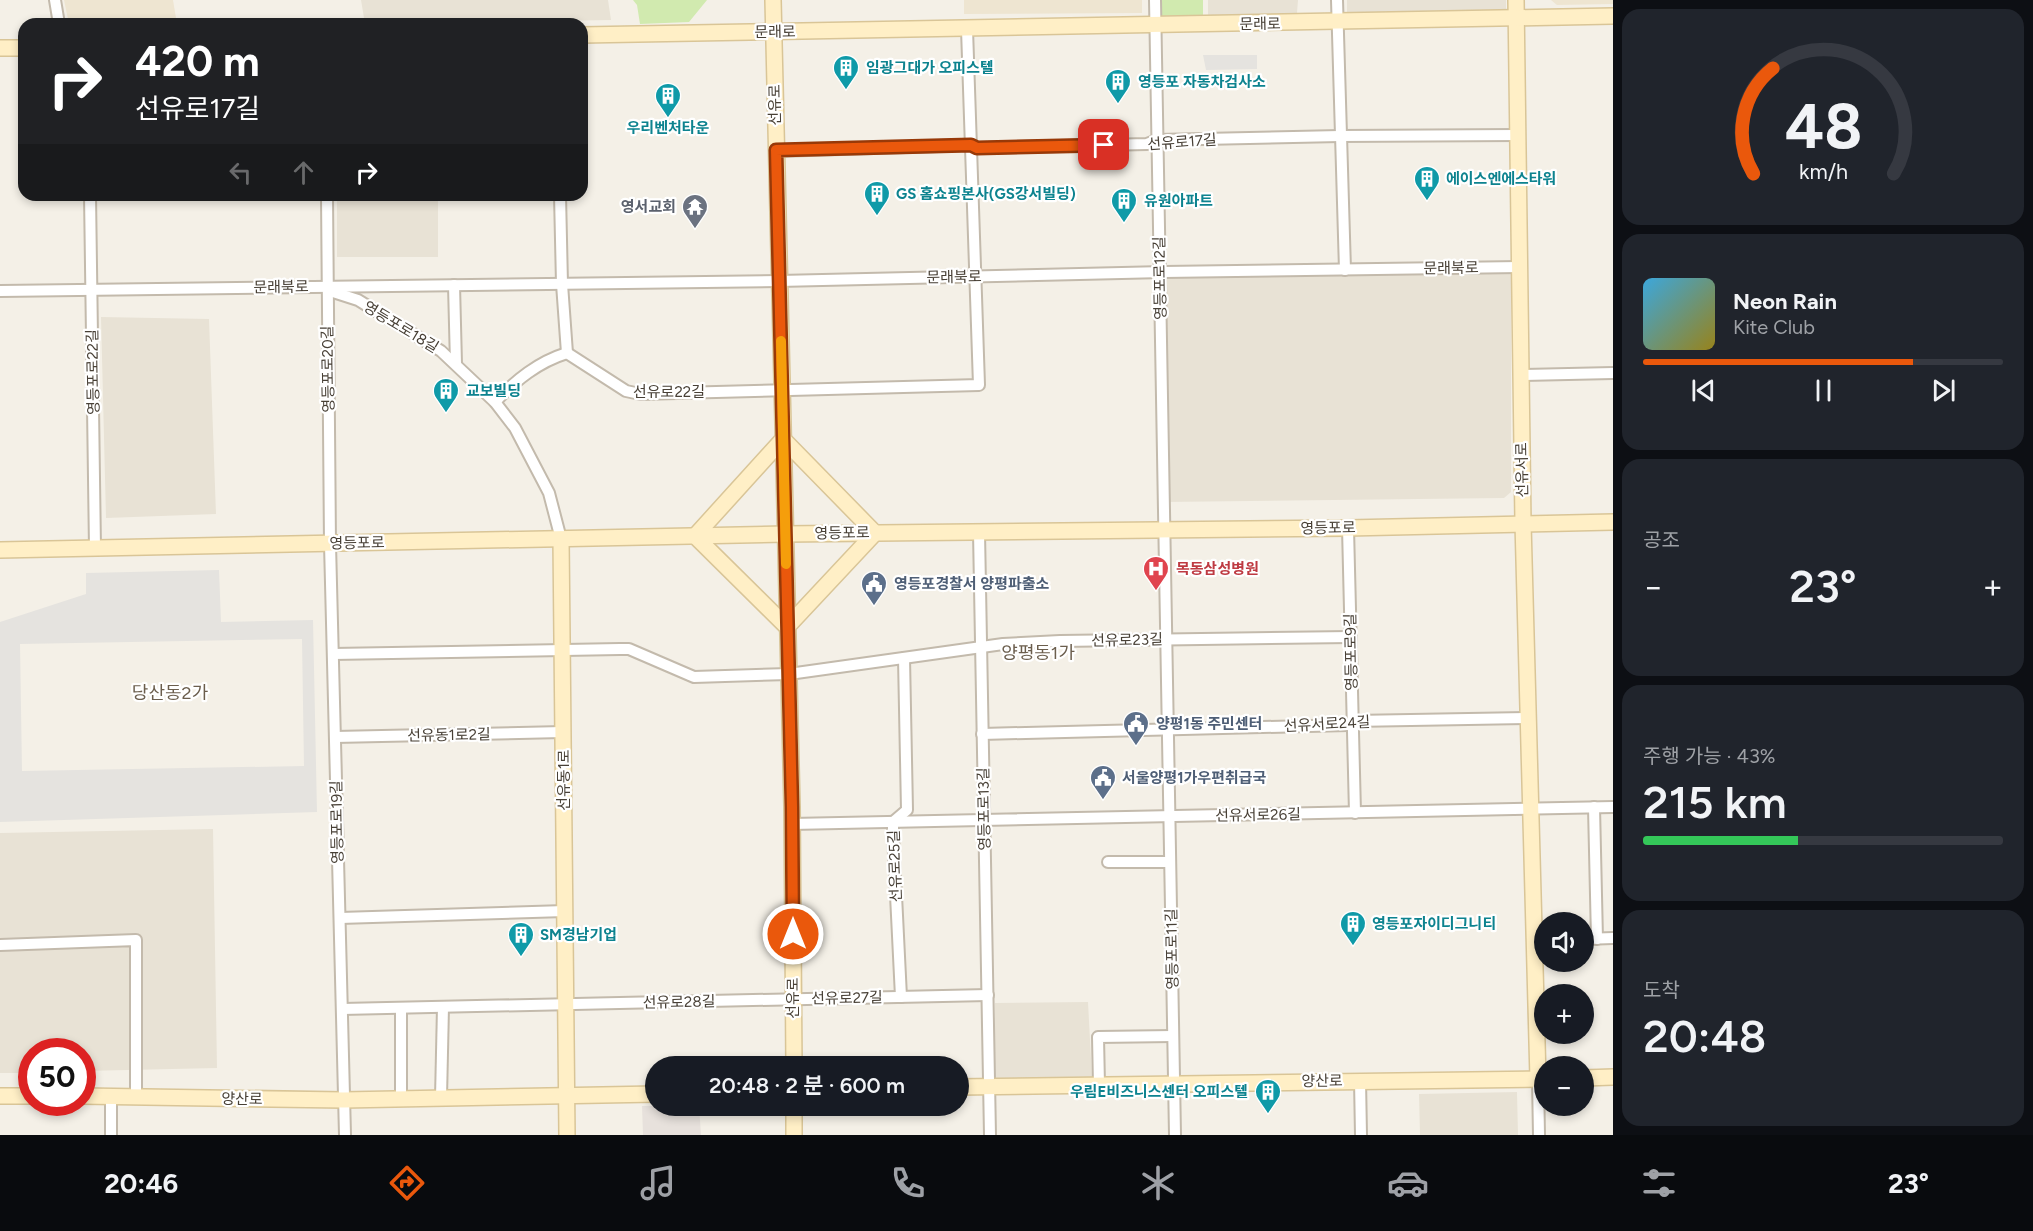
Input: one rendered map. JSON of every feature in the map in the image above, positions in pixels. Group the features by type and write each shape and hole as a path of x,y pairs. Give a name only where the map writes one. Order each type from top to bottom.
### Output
{"street":[{"path":"55,0 58,18"},
{"name":"선유로","path":"773,0 792,824 794,1056"},
{"name":"영등포로12길","path":"1155,0 1164,530"},
{"path":"1337,0 1346,270"},
{"name":"선유서로","path":"1516,0 1523,523 1531,809 1538,912"},
{"name":"문래로","path":"588,35 1337,23 1613,16"},
{"path":"782,390 979,385 967,29"},
{"path":"0,48 18,48"},
{"name":"선유로17길","path":"776,150 971,145 977,148 1136,145 1157,140 1340,136 1518,135"},
{"name":"영등포로22길","path":"90,201 95,549"},
{"name":"영등포로20길","path":"327,201 330,543"},
{"path":"495,402 519,378 554,357 567,353 562,284 560,201"},
{"name":"문래북로","path":"0,291 779,281 1160,272 1520,267"},
{"path":"454,285 456,364"},
{"name":"영등포로18길","path":"327,286 330,291 358,300 441,351 495,402 515,428 549,494 561,539"},
{"name":"선유로22길","path":"567,353 626,391 640,394 782,390"},
{"path":"1521,375 1613,373"},
{"path":"783,439 875,533 787,627 695,536 783,439"},
{"name":"영등포로","path":"0,550 785,534 1348,528 1613,522"},
{"name":"영등포로9길","path":"1348,528 1355,813"},
{"name":"영등포로11길","path":"1164,530 1175,1135"},
{"name":"영등포로13길","path":"978,532 989,1086"},
{"name":"선유동1로","path":"561,539 567,1135"},
{"name":"영등포로19길","path":"330,543 345,1135"},
{"name":"선유로23길","path":"562,650 629,649 694,677 789,674 981,648 1060,641 1351,637"},
{"path":"333,654 562,650"},
{"path":"893,822 907,810 904,658"},
{"name":"선유서로24길","path":"982,734 1348,725 1353,721 1528,718"},
{"name":"선유동1로2길","path":"335,737 563,732"},
{"path":"1594,807 1597,939 1613,938"},
{"path":"1531,809 1613,807"},
{"name":"선유서로26길","path":"984,820 1531,809"},
{"name":"선유로25길","path":"792,824 984,820"},
{"name":"선유로25길","path":"893,822 897,910"},
{"path":"1108,862 1170,862"},
{"name":"선유로27길","path":"897,910 902,997"},
{"path":"340,918 565,911"},
{"path":"0,945 136,940 136,1097"},
{"name":"선유서로","path":"1540,972 1542,1056"},
{"name":"선유로27길","path":"793,999 988,995"},
{"name":"선유로28길","path":"565,1004 793,999"},
{"path":"342,1009 565,1004"},
{"path":"441,1098 443,1007"},
{"path":"401,1008 401,1099"},
{"path":"1099,1085 1098,1037 1173,1036"},
{"path":"1594,1078 1613,1077"},
{"name":"양산로","path":"969,1087 1534,1079"},
{"path":"1360,1080 1361,1135"},
{"path":"989,1086 990,1135"},
{"name":"양산로","path":"96,1096 345,1100 645,1094"},
{"path":"0,1096 18,1096"},
{"path":"111,1096 111,1135"},
{"path":"794,1116 794,1135"},
{"name":"선유서로","path":"1539,1135 1540,1116"}],"shaded area":[{"path":"64,0 173,0 176,18 68,18"},
{"path":"361,0 608,0 611,20 588,20 588,18 364,18"},
{"path":"964,0 1142,0 1142,13 964,14"},
{"path":"1208,0 1298,0 1297,13 1208,17"},
{"path":"1347,0 1506,0 1506,11 1347,14"},
{"path":"1551,0 1613,0 1613,4 1557,5"},
{"path":"1203,55 1257,55 1257,69 1206,70"},
{"path":"337,201 438,201 438,257 337,257"},
{"path":"1511,269 1511,492 1504,498 1164,502 1164,272"},
{"path":"101,317 209,319 216,514 106,518"},
{"path":"219,570 221,622 313,620 317,812 0,822 0,622 86,594 86,573","holes":["302,639 304,766 22,771 20,644"]},
{"path":"213,829 217,1068 96,1071 96,1038 18,1038 18,1073 0,1073 0,833"},
{"path":"1088,1002 1092,1078 995,1081 995,1003"},
{"path":"1517,1092 1518,1135 1420,1135 1419,1094"},
{"path":"642,1106 645,1106 645,1116 700,1116 701,1135 643,1135"}],"green space":[{"path":"633,0 707,0 689,22 640,24 637,5"},
{"path":"1159,0 1203,0 1203,15 1160,16"}],"slow traffic":[{"path":"781,341 786,564"}],"place":[{"name":"임광그대가 오피스텔","path":"846,91"},
{"name":"영등포 자동차검사소","path":"1118,105"},
{"name":"우리벤처타운","path":"668,119"},
{"name":"에이스엔에스타워","path":"1427,202"},
{"name":"GS 홈쇼핑본사(GS강서빌딩)","path":"877,217"},
{"name":"유원아파트","path":"1124,224"},
{"name":"영서교회","path":"695,230"},
{"name":"교보빌딩","path":"446,414"},
{"name":"목동삼성병원","path":"1156,592"},
{"name":"영등포경찰서 양평파출소","path":"874,607"},
{"name":"양평1동 주민센터","path":"1136,747"},
{"name":"서울양평1가우편취급국","path":"1103,801"},
{"name":"영등포자이디그니티","path":"1353,947"},
{"name":"SM경남기업","path":"521,958"},
{"name":"우림E비즈니스센터 오피스텔","path":"1268,1115"}],"district":[{"name":"양평동1가","path":"1038,653"},
{"name":"당산동2가","path":"170,693"}],"route":[{"path":"793,934 776,150 971,145 977,148 1104,145"}]}
